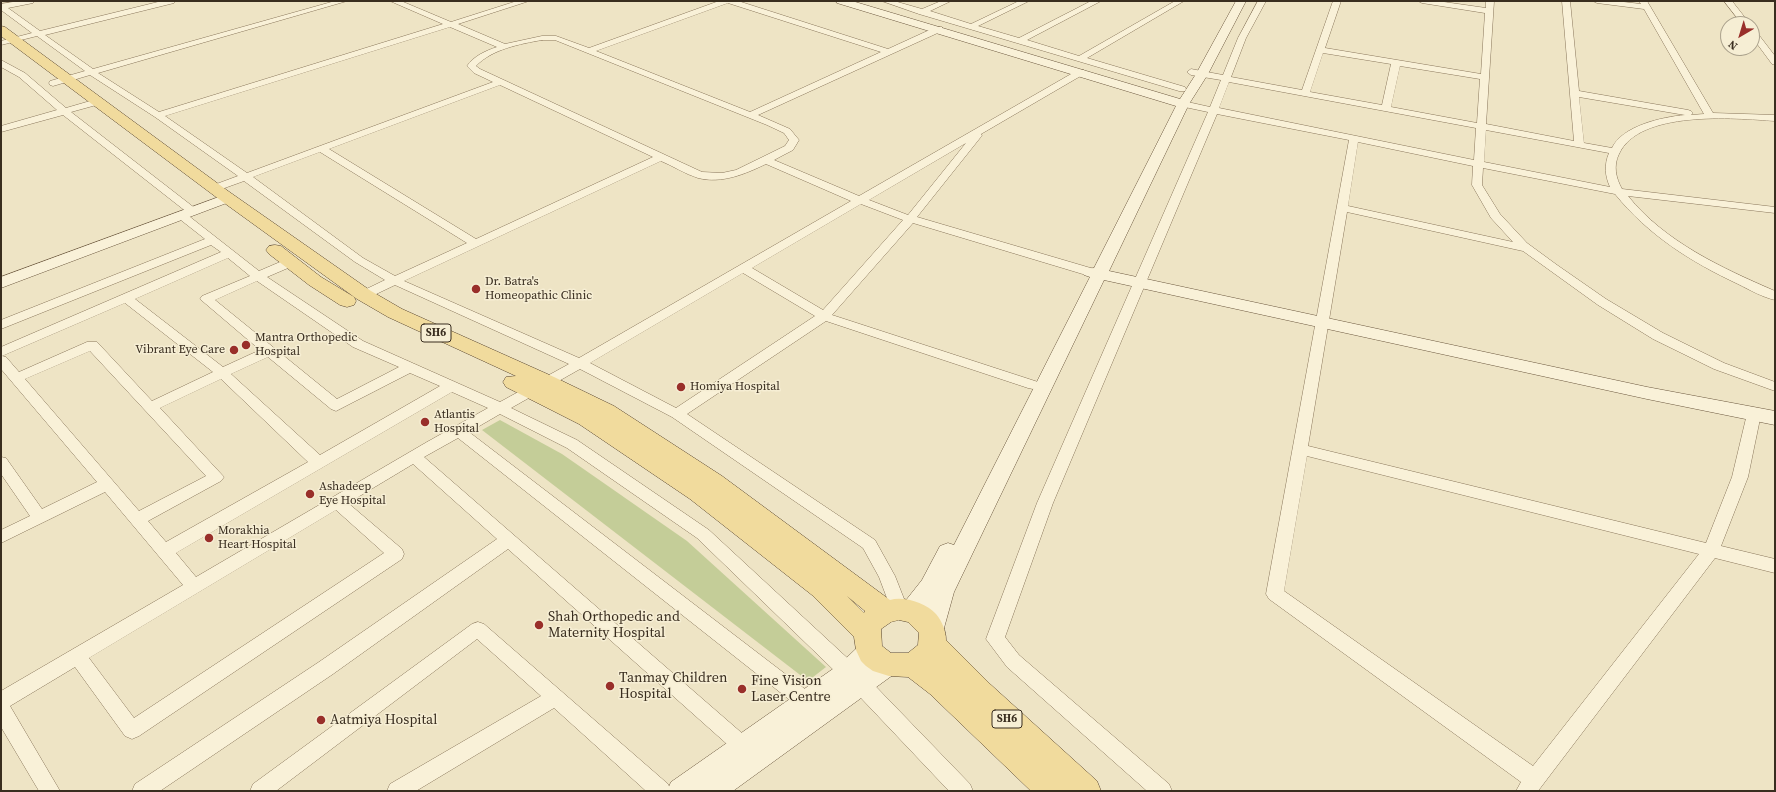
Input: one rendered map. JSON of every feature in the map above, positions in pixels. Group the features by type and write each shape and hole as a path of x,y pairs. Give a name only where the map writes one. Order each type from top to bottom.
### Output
{"main road":[{"name":"SH6","path":"4,40 59,81 79,105 205,202 291,262 315,281 368,314 421,341 606,411 714,482 898,610 923,617 932,636 980,694 1086,791"},
{"name":"SH6","path":"205,202 395,313 456,342 539,386 698,493 821,588 884,653 940,685 1053,791"},
{"path":"898,610 876,617 869,626 884,653 925,658 931,649 932,636"}],"street":[{"path":"2,7 30,1"},
{"path":"4,40 39,34 171,1"},
{"path":"59,81 343,1"},
{"path":"394,1 504,48"},
{"path":"158,115 525,1"},
{"path":"589,51 726,1"},
{"path":"730,1 889,52"},
{"path":"841,1 1213,111 1619,192 1775,210"},
{"path":"846,1 938,30"},
{"path":"886,1 1080,59 1182,101"},
{"path":"922,12 947,1"},
{"path":"972,26 1025,1"},
{"path":"1020,41 1097,1"},
{"path":"1080,59 1180,1"},
{"path":"932,636 942,592 1095,273 1231,1"},
{"path":"1196,73 1241,1"},
{"path":"1162,791 1013,661 995,639 1045,504 1213,111 1242,38 1262,1"},
{"path":"1305,93 1337,1"},
{"path":"1422,1 1490,6 1477,185 1495,216 1528,248 1602,302 1658,336 1719,366 1775,388"},
{"path":"1566,1 1579,145"},
{"path":"1597,1 1644,4 1707,116"},
{"path":"1728,1 1740,16"},
{"path":"2,7 92,72 158,115 246,177 359,260 395,281 579,363 677,414 868,544 887,576 898,610 930,587 1032,385 1095,273"},
{"path":"750,115 938,30"},
{"path":"556,38 589,51 787,131 794,140 789,148 739,173 722,176 700,175 477,71 471,66 475,61 486,54 525,40 556,38"},
{"path":"1760,42 1775,62"},
{"path":"1320,50 1484,77"},
{"path":"1386,108 1396,62"},
{"path":"1,63 79,105"},
{"path":"1,701 414,457 1080,72"},
{"path":"1196,73 1612,151"},
{"path":"2,281 205,202 246,177 501,82"},
{"path":"1574,93 1707,116"},
{"path":"1,123 79,105"},
{"path":"1,129 79,105"},
{"path":"1775,118 1750,116 1707,116 1671,120 1646,126 1626,136 1612,151 1610,169 1619,192 1634,210 1665,237 1705,262 1747,284 1775,296"},
{"path":"677,414 824,316 910,219 982,129"},
{"path":"1354,139 1321,322 1301,449 1275,594 1530,785 1712,550 1740,477 1754,414"},
{"path":"322,148 475,243"},
{"path":"364,295 661,157"},
{"path":"766,160 860,200 910,219 1095,273 1647,393 1775,418"},
{"path":"205,202 213,240 273,288 358,344 500,408 572,444 704,534 855,678 963,791"},
{"path":"1342,208 1528,248"},
{"path":"1,325 213,240"},
{"path":"1,352 229,253"},
{"path":"291,262 206,299 336,406 410,367"},
{"path":"743,268 824,316 1032,385"},
{"path":"126,298 222,373 318,463"},
{"path":"16,378 92,345 216,477 137,519"},
{"path":"151,407 269,351"},
{"path":"1,360 195,586"},
{"path":"165,551 451,386"},
{"path":"459,431 807,702"},
{"path":"1301,449 1775,566"},
{"path":"414,457 744,747"},
{"path":"1,462 40,518"},
{"path":"1,537 107,484"},
{"path":"77,656 132,730 396,554 337,502"},
{"path":"142,791 326,668 508,540"},
{"path":"260,791 478,629 661,791"},
{"path":"710,791 855,678 884,653"},
{"path":"681,791 807,702 855,678"},
{"path":"397,791 556,698"},
{"path":"1,709 50,791"}],"green space":[{"path":"500,420 562,454 687,541 826,667 808,681 482,430"}],"place":[{"name":"Dr. Batra's Homeopathic Clinic","path":"476,289"},
{"name":"Mantra Orthopedic Hospital","path":"246,345"},
{"name":"Vibrant Eye Care","path":"234,350"},
{"name":"Homiya Hospital","path":"681,387"},
{"name":"Atlantis Hospital","path":"425,422"},
{"name":"Ashadeep Eye Hospital","path":"310,494"},
{"name":"Morakhia Heart Hospital","path":"209,538"},
{"name":"Shah Orthopedic and Maternity Hospital","path":"539,625"},
{"name":"Tanmay Children Hospital","path":"610,686"},
{"name":"Fine Vision Laser Centre","path":"742,689"},
{"name":"Aatmiya Hospital","path":"321,720"}]}
